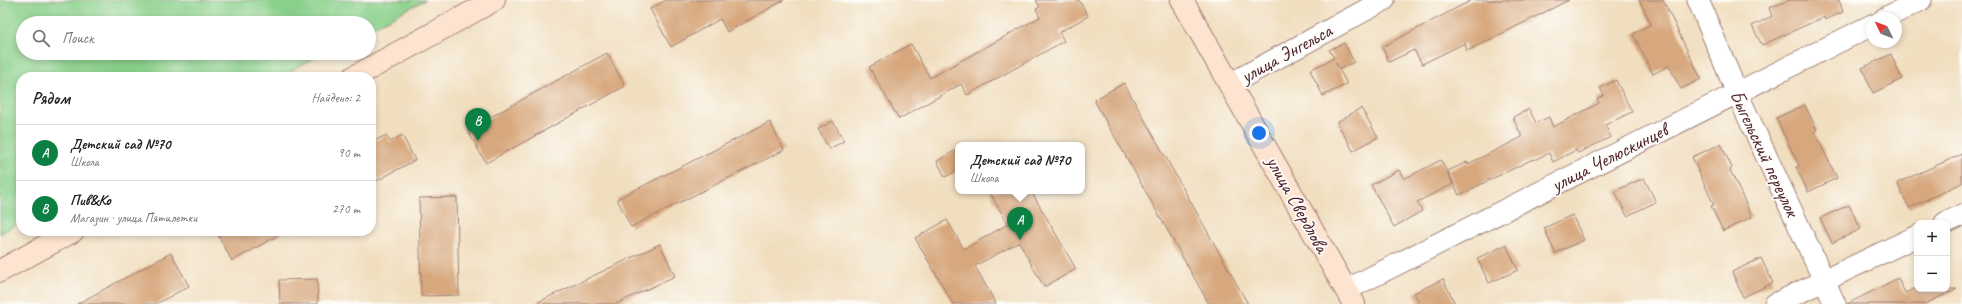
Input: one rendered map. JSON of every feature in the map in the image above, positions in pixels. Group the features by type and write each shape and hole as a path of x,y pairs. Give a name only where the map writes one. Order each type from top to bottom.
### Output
{"street":[{"path":"363,72 494,0"},
{"name":"улица Свердлова","path":"1182,0 1350,297"},
{"name":"улица Энгельса","path":"1230,84 1384,0"},
{"name":"Быгельский переулок","path":"1698,0 1737,92 1835,304"},
{"path":"1897,12 1921,0"},
{"name":"улица Челюскинцев","path":"1350,297 1737,92 1866,28"},
{"path":"1950,221 1962,215"},
{"path":"0,271 64,236"},
{"path":"1774,304 1914,237"}],"green space":[{"path":"0,0 425,0 376,25 376,16 16,16 16,60 311,60 288,72 16,72 16,225 0,234"}],"building":[{"path":"666,0 784,0 727,32 720,19 671,47 650,9"},
{"path":"1036,0 1079,0 1088,16 1059,32 1064,41 967,95 961,84 899,119 869,67 911,44 930,78 1040,17 1036,9 1040,7"},
{"path":"1472,0 1569,0 1467,51 1465,43 1422,64 1414,50 1389,62 1382,47"},
{"path":"1639,0 1663,0 1701,79 1681,89 1669,66 1653,74 1633,34 1651,24"},
{"path":"1790,0 1839,0 1843,12 1825,20 1824,17 1762,45 1752,26 1772,16 1769,8"},
{"path":"1344,43 1354,62 1340,69 1336,63 1347,84 1323,96 1310,70 1334,58 1329,50"},
{"path":"607,53 625,86 486,163 467,130"},
{"path":"1891,54 1902,79 1873,93 1862,68"},
{"path":"1616,80 1632,112 1605,125 1611,137 1578,153 1576,150 1553,162 1549,153 1534,160 1533,159 1459,195 1448,171 1467,162 1468,164 1522,137 1513,117 1529,109 1536,123 1549,117 1553,127 1599,103 1597,99 1604,95 1600,88"},
{"path":"1124,83 1248,304 1209,304 1094,100"},
{"path":"1805,105 1817,130 1814,131 1837,178 1808,192 1796,167 1799,166 1776,118"},
{"path":"1361,108 1378,137 1353,151 1337,122"},
{"path":"833,121 844,141 829,149 818,129"},
{"path":"770,122 784,150 631,227 617,199"},
{"path":"386,135 390,142 402,135 415,160 376,181 376,140"},
{"path":"1721,144 1732,168 1730,170 1752,217 1723,231 1711,206 1714,205 1692,157"},
{"path":"955,151 955,172 945,177 937,161"},
{"path":"1962,154 1962,183 1909,208 1897,183"},
{"path":"1441,160 1453,184 1417,202 1422,211 1394,227 1371,185 1399,170 1404,179"},
{"path":"1644,178 1656,202 1627,216 1615,191"},
{"path":"991,194 1033,194 1076,269 1044,287 1019,242 975,266 996,304 953,304 915,238 947,220 964,249 1008,224"},
{"path":"457,197 459,295 421,296 419,198"},
{"path":"1849,205 1861,229 1832,243 1820,218"},
{"path":"1572,215 1584,240 1555,253 1544,228"},
{"path":"219,236 277,236 232,261"},
{"path":"660,244 675,276 616,304 534,304"},
{"path":"1506,245 1518,270 1489,283 1477,258"},
{"path":"171,253 189,286 156,304 77,304"},
{"path":"1761,258 1773,283 1743,297 1732,272"},
{"path":"1898,278 1905,293 1913,289 1914,292 1950,292 1950,289 1957,289 1925,304 1847,304"},
{"path":"317,279 318,304 280,304 279,280"},
{"path":"1443,279 1455,304 1420,304 1414,293"}],"place":[{"name":"Пив&Ко","path":"478,141"},
{"name":"Детский сад №70","path":"1020,240"}]}
